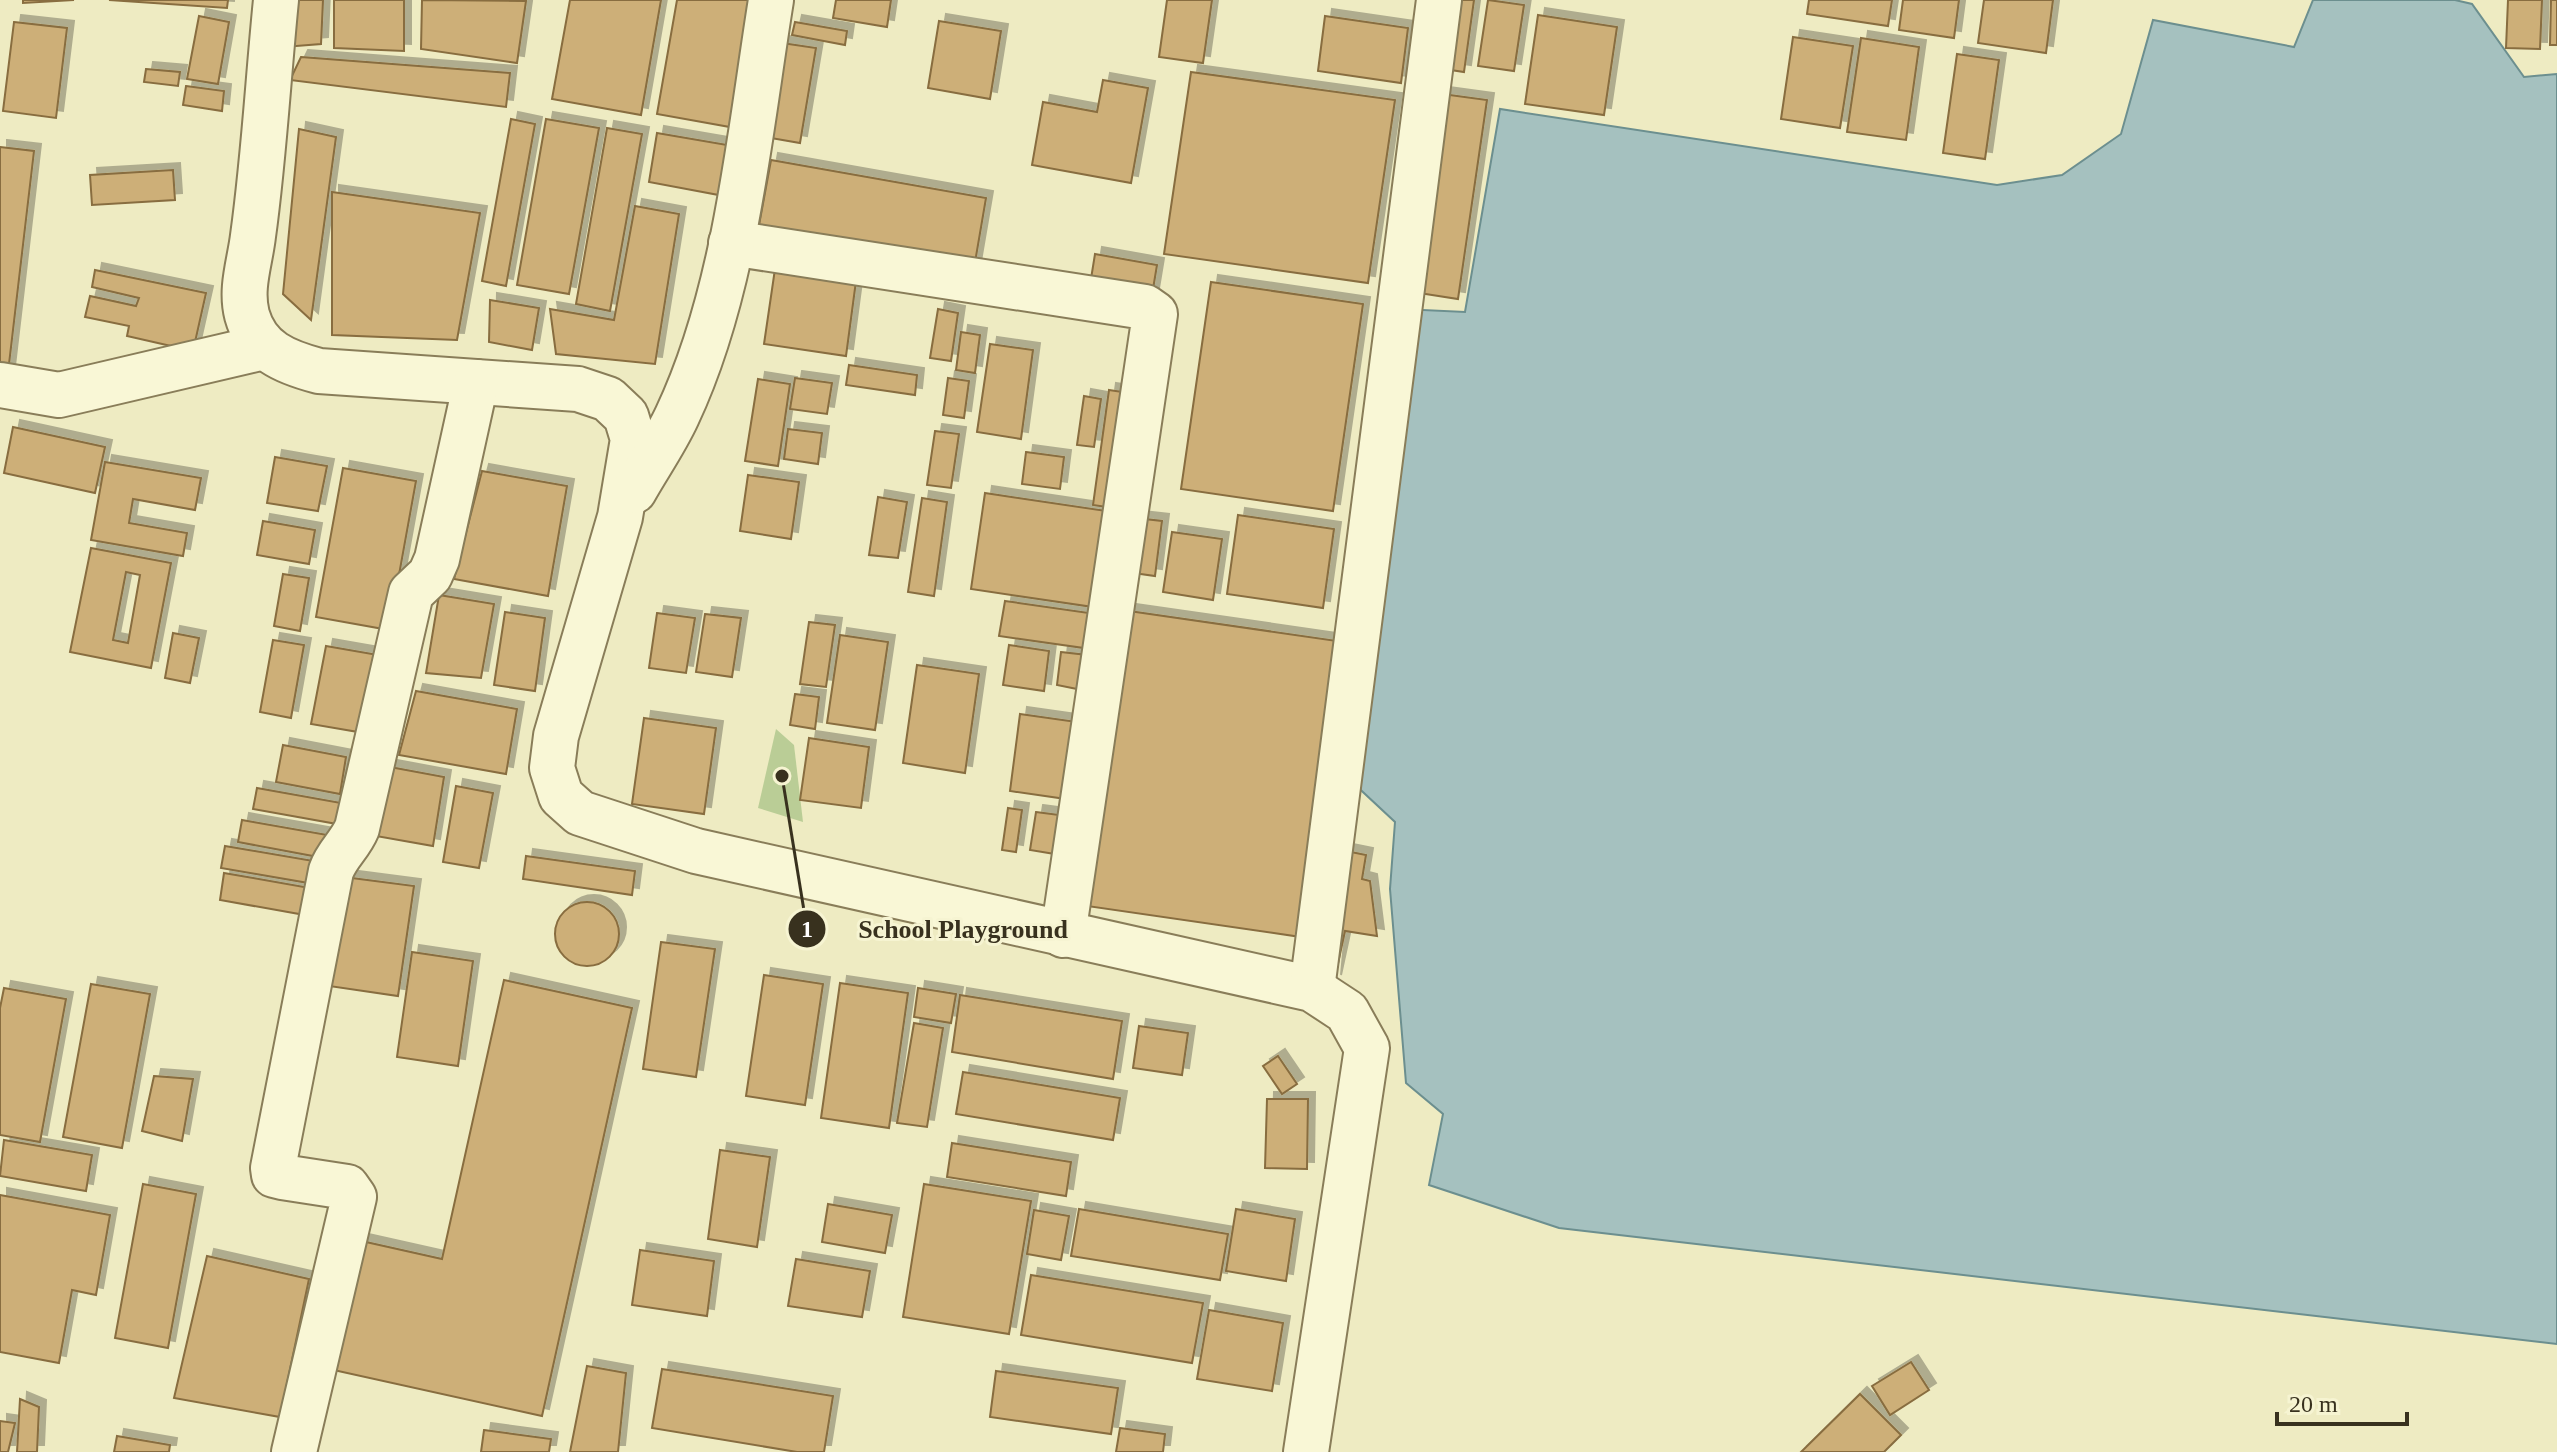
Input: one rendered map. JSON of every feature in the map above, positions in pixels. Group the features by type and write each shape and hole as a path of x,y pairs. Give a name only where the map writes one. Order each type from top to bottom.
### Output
{"street":[{"path":"276,0 253,238 244,283 247,315 264,347 287,363 319,371 578,389 608,399 626,416 633,439 620,517 556,736 552,768 561,796 580,813 696,851 1312,989 1347,1012 1367,1048 1306,1452"},
{"path":"620,517 677,416 702,349 731,243 771,0"},
{"path":"1312,989 1439,0"},
{"path":"731,243 1145,307 1155,314 1063,935"},
{"path":"0,385 59,395 264,347"},
{"path":"294,1452 354,1197 347,1187 274,1175 273,1168 331,871 336,856 350,845 357,828 411,593 430,575 437,559 476,382"}],"green space":[{"path":"776,729 794,745 803,822 758,808"}],"water":[{"path":"2313,0 2455,0 2472,4 2524,77 2557,74 2557,1344 1559,1228 1429,1185 1443,1114 1406,1083 1390,889 1395,822 1349,779 1402,309 1465,312 1500,109 1997,185 2062,175 2121,134 2153,20 2294,47"}],"building":[{"path":"23,0 74,0 23,3"},
{"path":"109,0 228,0 227,8"},
{"path":"286,0 323,0 321,44 284,47"},
{"path":"334,0 404,0 404,51 334,48"},
{"path":"422,0 526,1 517,63 421,49"},
{"path":"570,0 661,0 641,115 552,99"},
{"path":"677,0 764,0 741,129 657,114"},
{"path":"836,0 891,0 887,27 833,18"},
{"path":"1167,0 1212,0 1203,63 1159,57"},
{"path":"1441,0 1474,0 1464,72 1431,67"},
{"path":"1488,0 1524,5 1514,71 1478,66"},
{"path":"1809,0 1892,0 1888,26 1807,14"},
{"path":"1903,0 1959,0 1954,38 1899,30"},
{"path":"1984,0 2053,0 2046,53 1978,43"},
{"path":"2508,0 2542,0 2540,49 2506,48"},
{"path":"2551,0 2557,0 2557,45 2550,45"},
{"path":"1538,15 1617,27 1604,115 1525,104"},
{"path":"199,16 229,22 218,84 187,79"},
{"path":"1325,16 1408,28 1401,83 1318,71"},
{"path":"939,21 1001,31 990,99 928,88"},
{"path":"14,22 67,28 56,118 3,111"},
{"path":"795,22 847,31 845,45 792,35"},
{"path":"1793,37 1853,46 1840,128 1781,119"},
{"path":"1861,38 1919,47 1906,140 1847,132"},
{"path":"782,43 816,48 800,143 765,137"},
{"path":"1957,54 1999,60 1985,159 1943,153"},
{"path":"301,57 510,73 506,107 290,80"},
{"path":"146,69 180,72 178,86 144,82"},
{"path":"1191,72 1395,100 1368,283 1164,254"},
{"path":"1103,80 1148,88 1131,183 1032,165 1043,102 1097,112"},
{"path":"186,86 224,91 222,111 183,105"},
{"path":"1435,93 1487,100 1458,299 1406,291"},
{"path":"511,119 535,124 506,286 482,281"},
{"path":"546,119 599,128 569,294 517,285"},
{"path":"607,128 642,134 610,311 576,304"},
{"path":"299,129 336,137 311,320 283,294"},
{"path":"657,133 733,146 724,196 649,182"},
{"path":"0,147 34,151 7,381 0,380"},
{"path":"771,160 986,198 973,274 757,236"},
{"path":"173,170 175,200 92,205 90,175"},
{"path":"332,192 480,213 457,340 332,335"},
{"path":"635,206 679,214 655,364 556,354 550,309 614,320"},
{"path":"1095,254 1157,265 1152,295 1090,285"},
{"path":"775,269 856,281 846,356 764,344"},
{"path":"95,270 206,293 193,351 127,336 129,326 85,317 90,296 136,306 139,298 92,287"},
{"path":"1211,282 1363,304 1333,511 1181,489"},
{"path":"490,300 539,308 532,350 489,342"},
{"path":"938,309 958,313 951,361 930,358"},
{"path":"961,332 980,335 975,373 956,370"},
{"path":"990,344 1033,350 1021,439 977,432"},
{"path":"849,365 917,375 915,395 846,385"},
{"path":"795,378 832,383 827,414 790,409"},
{"path":"948,378 969,381 964,418 943,415"},
{"path":"758,379 790,384 778,466 745,461"},
{"path":"1109,390 1136,394 1120,509 1093,505"},
{"path":"1084,396 1101,399 1094,447 1077,445"},
{"path":"13,427 105,447 95,493 4,473"},
{"path":"788,429 822,433 818,464 784,459"},
{"path":"935,431 959,434 951,488 927,485"},
{"path":"1026,452 1064,457 1060,489 1022,484"},
{"path":"275,457 327,466 318,511 267,503"},
{"path":"105,462 201,478 195,510 133,499 129,523 187,533 183,556 91,540"},
{"path":"343,468 416,481 389,630 316,617"},
{"path":"482,471 567,486 548,596 454,579"},
{"path":"748,475 799,482 791,539 740,531"},
{"path":"985,493 1113,512 1100,608 971,589"},
{"path":"878,497 907,502 898,558 869,555"},
{"path":"922,498 947,502 934,596 908,592"},
{"path":"1238,515 1334,529 1323,608 1227,594"},
{"path":"1127,517 1162,521 1155,576 1119,571"},
{"path":"263,521 315,530 309,564 257,555"},
{"path":"1172,532 1222,539 1213,600 1163,592"},
{"path":"91,548 171,563 151,668 70,652","holes":["126,572 140,575 128,643 113,640"]},
{"path":"283,574 309,578 300,631 274,626"},
{"path":"439,595 494,604 481,678 426,673"},
{"path":"1005,601 1096,614 1091,649 999,636"},
{"path":"1129,611 1344,642 1301,937 1087,906"},
{"path":"505,612 545,618 535,691 494,685"},
{"path":"657,613 695,618 686,673 649,668"},
{"path":"705,614 741,618 732,677 696,672"},
{"path":"809,622 835,625 826,687 800,684"},
{"path":"173,633 199,638 190,683 165,678"},
{"path":"840,635 888,642 875,730 827,723"},
{"path":"273,640 304,645 291,718 260,712"},
{"path":"1009,645 1049,651 1044,691 1003,685"},
{"path":"326,646 378,655 364,733 311,724"},
{"path":"1061,652 1087,655 1082,690 1057,685"},
{"path":"917,665 979,674 965,773 903,763"},
{"path":"416,691 517,709 506,774 399,755"},
{"path":"795,694 819,697 815,729 790,725"},
{"path":"1020,714 1084,723 1073,800 1010,791"},
{"path":"644,718 716,728 704,814 632,804"},
{"path":"809,738 869,747 861,808 800,800"},
{"path":"283,745 346,757 340,794 276,782"},
{"path":"390,767 444,777 433,846 376,836"},
{"path":"456,786 493,793 479,868 443,862"},
{"path":"257,788 341,803 337,824 253,809"},
{"path":"1008,808 1022,810 1016,852 1002,850"},
{"path":"1036,812 1067,816 1061,855 1030,850"},
{"path":"242,820 333,836 329,859 238,842"},
{"path":"225,846 325,863 320,885 221,868"},
{"path":"1346,851 1366,855 1362,879 1370,881 1377,936 1345,931 1334,982"},
{"path":"526,856 635,871 632,895 523,879"},
{"path":"224,873 321,890 316,917 220,900"},
{"path":"344,877 414,886 398,996 329,986"},
{"path":"587,902 610,911 619,934 610,957 587,966 564,957 555,934 564,911"},
{"path":"661,942 715,949 696,1077 643,1069"},
{"path":"412,952 473,961 458,1066 397,1057"},
{"path":"764,975 823,984 805,1105 746,1096"},
{"path":"504,980 632,1008 542,1416 329,1369 357,1240 442,1259"},
{"path":"840,983 908,993 889,1128 821,1118"},
{"path":"91,984 150,994 122,1148 63,1137"},
{"path":"4,988 66,999 40,1142 0,1135 0,1008"},
{"path":"918,988 956,994 951,1023 914,1017"},
{"path":"960,995 1122,1021 1113,1079 952,1052"},
{"path":"914,1023 943,1028 927,1127 897,1123"},
{"path":"1139,1026 1188,1033 1182,1075 1133,1068"},
{"path":"1278,1056 1297,1084 1282,1094 1263,1066"},
{"path":"963,1072 1120,1098 1113,1140 956,1114"},
{"path":"154,1076 193,1079 182,1141 142,1131"},
{"path":"1267,1099 1308,1099 1307,1169 1265,1168"},
{"path":"4,1140 92,1155 86,1191 0,1176"},
{"path":"952,1143 1071,1162 1066,1196 947,1177"},
{"path":"720,1150 770,1157 757,1247 708,1239"},
{"path":"143,1184 196,1194 168,1348 115,1338"},
{"path":"924,1184 1031,1201 1009,1334 903,1317"},
{"path":"0,1195 110,1215 96,1295 72,1290 59,1363 0,1352"},
{"path":"828,1204 892,1215 885,1253 822,1242"},
{"path":"1079,1209 1228,1234 1220,1280 1071,1256"},
{"path":"1236,1209 1295,1219 1286,1281 1226,1271"},
{"path":"1034,1210 1069,1216 1061,1260 1027,1254"},
{"path":"640,1250 714,1261 707,1316 632,1305"},
{"path":"207,1256 309,1279 280,1417 174,1398"},
{"path":"796,1259 870,1271 862,1317 788,1306"},
{"path":"1031,1275 1203,1303 1192,1363 1021,1335"},
{"path":"1209,1310 1283,1323 1272,1391 1197,1379"},
{"path":"1911,1362 1929,1390 1890,1415 1872,1386"},
{"path":"587,1366 626,1373 618,1452 570,1452"},
{"path":"662,1369 833,1396 824,1452 797,1452 652,1428"},
{"path":"996,1371 1118,1388 1111,1434 990,1417"},
{"path":"1860,1394 1901,1435 1884,1452 1801,1452"},
{"path":"20,1399 39,1407 37,1452 17,1452"},
{"path":"0,1421 15,1423 8,1452 0,1452"},
{"path":"1120,1428 1165,1434 1163,1452 1116,1452"},
{"path":"484,1430 551,1439 549,1452 481,1452"},
{"path":"117,1436 170,1445 169,1452 114,1452"}],"place":[{"name":"School Playground","path":"782,776"}]}
